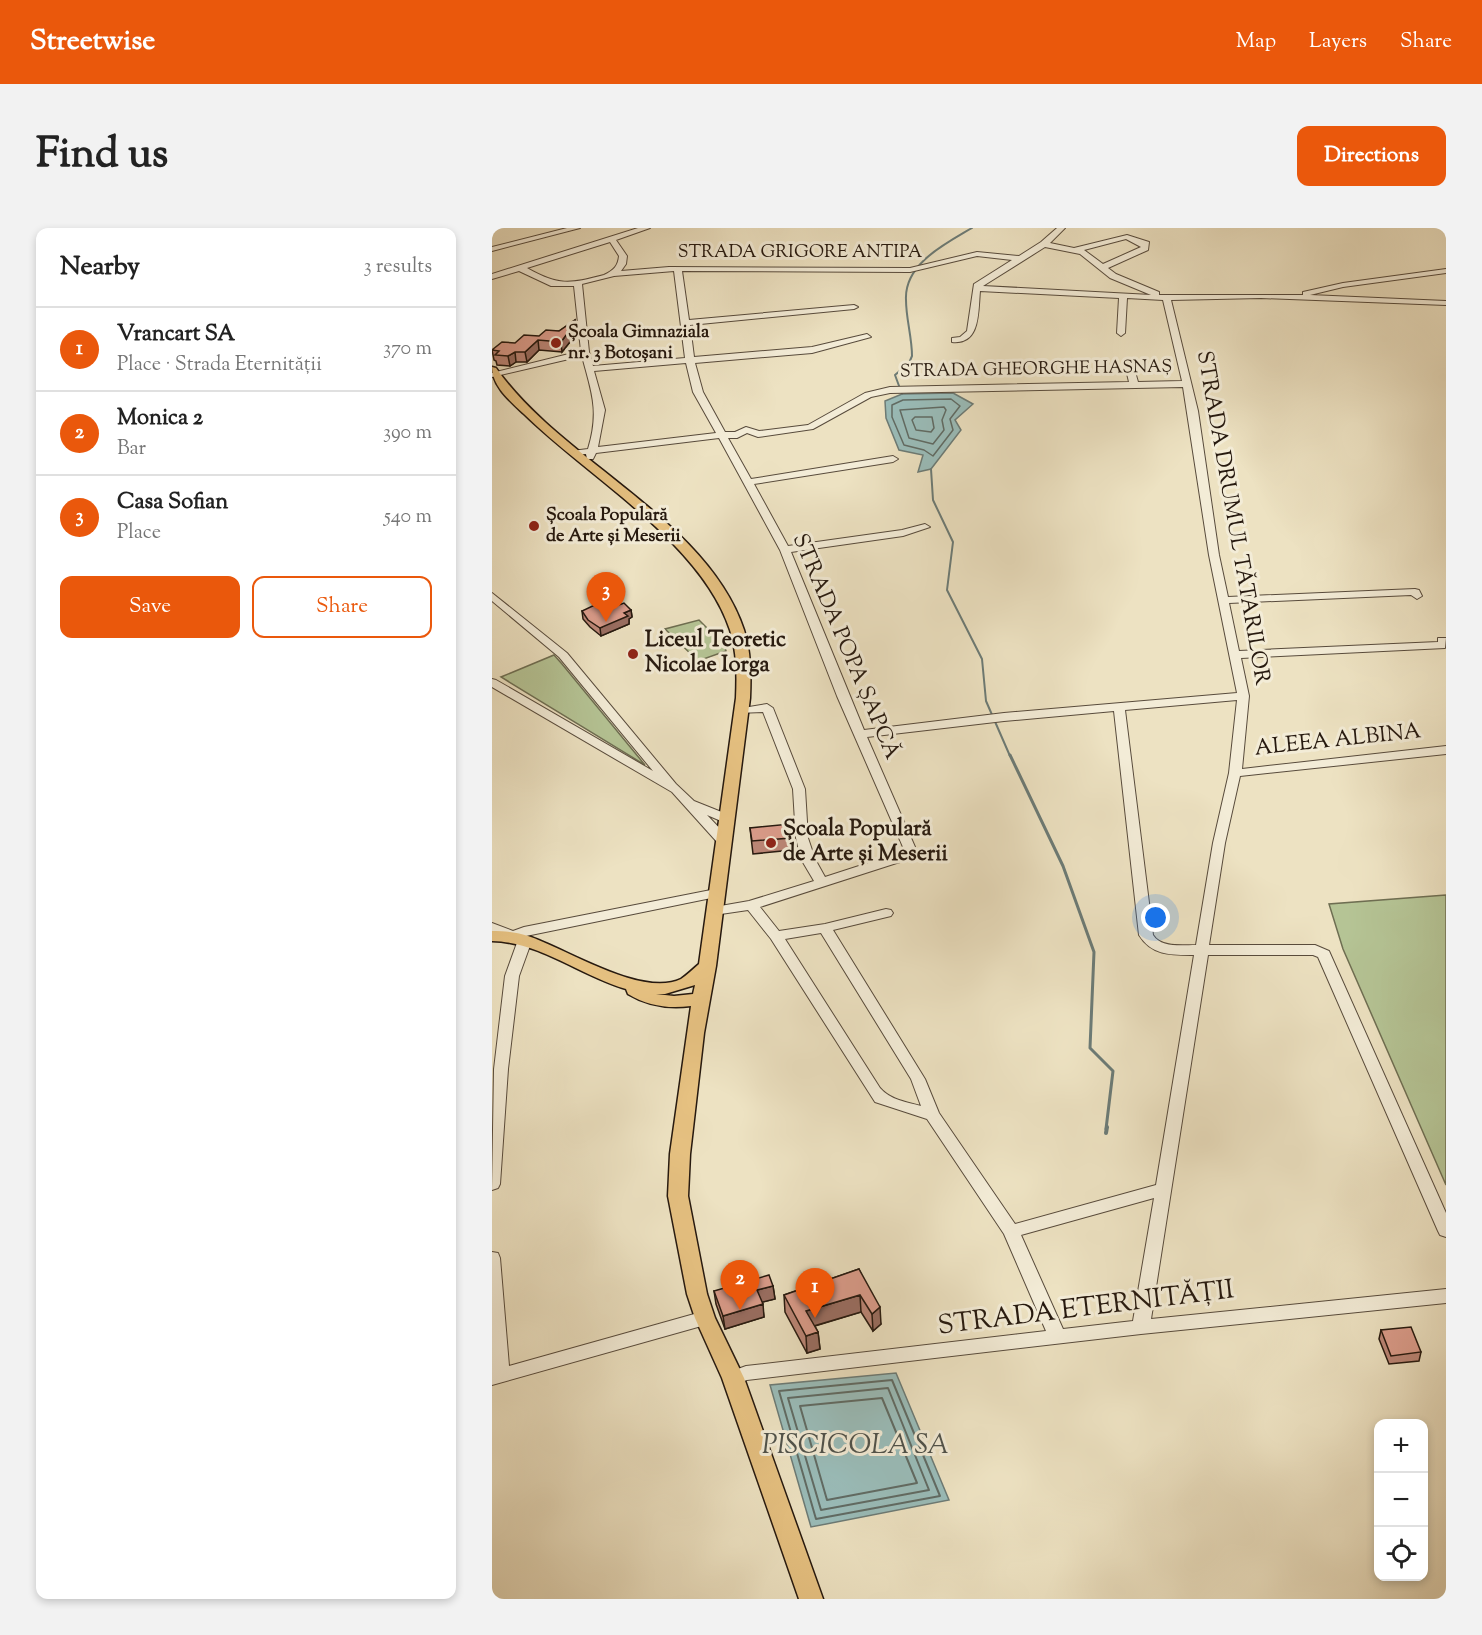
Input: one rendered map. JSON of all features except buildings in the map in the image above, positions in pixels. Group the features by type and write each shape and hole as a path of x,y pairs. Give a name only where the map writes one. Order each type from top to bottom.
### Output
{"main road":[{"path":"493,373 517,404 665,531 709,576 735,622 742,648 745,676 741,711 722,839 707,966 695,1033 680,1154 678,1196 697,1294 705,1318 733,1378 811,1599"},
{"path":"492,936 519,938 626,985 682,1002 700,998"},
{"path":"663,995 694,980 707,966"},
{"path":"663,995 689,1020 695,1033"}],"street":[{"path":"492,249 576,228"},
{"path":"492,277 611,238 625,230 646,228"},
{"path":"955,340 969,336 971,332 977,288 1044,244 1061,228"},
{"path":"1075,250 1127,237 1137,239 1147,246 1101,268"},
{"path":"611,238 623,260 615,274"},
{"path":"1044,244 1075,250 1089,256 1101,268 1125,282 1166,298"},
{"name":"STRADA GRIGORE ANTIPA","path":"579,283 615,274 678,269 914,270 977,254 1020,259"},
{"path":"520,268 551,285 566,286 579,283 585,352 600,410 597,435 590,450 589,465"},
{"name":"STRADA POPA ȘAPCĂ","path":"678,269 690,360 698,392 719,435 785,550 909,847 907,853 901,858 751,905 714,911"},
{"path":"1290,297 1343,285 1446,271"},
{"path":"977,288 1166,298 1290,297 1446,303"},
{"path":"1121,333 1123,296"},
{"name":"STRADA DRUMUL TĂTARILOR","path":"1141,1327 1220,843 1235,773 1243,696 1214,555 1193,411 1170,305 1166,298"},
{"path":"685,322 854,307"},
{"path":"588,369 812,350 867,337"},
{"path":"493,373 585,352"},
{"path":"1128,361 1134,384"},
{"name":"STRADA GHEORGHE HASNAȘ","path":"719,435 737,435 744,438 810,427 868,395 908,388 1186,384"},
{"path":"575,453 719,435"},
{"path":"748,482 828,469 846,463 893,459"},
{"path":"785,550 903,533 925,527"},
{"path":"1225,600 1414,592 1417,596"},
{"path":"492,596 563,655 676,789 722,839"},
{"path":"1236,655 1445,645 1442,640"},
{"path":"492,682 676,789"},
{"path":"860,734 1004,717 1243,696"},
{"path":"1119,706 1146,935 1151,943 1159,947 1204,951 1306,950 1324,954 1446,1231"},
{"path":"741,711 767,708 799,789 802,838 807,859 821,882"},
{"name":"ALEEA ALBINA","path":"1235,773 1446,750"},
{"path":"690,803 725,818"},
{"path":"492,1184 501,1069 512,976 519,938 524,931 716,893"},
{"path":"751,905 776,936 874,1092 890,1103 932,1115"},
{"path":"776,936 825,928 886,913"},
{"path":"492,927 519,938"},
{"path":"825,928 918,1080 932,1115 1011,1231 1058,1338"},
{"path":"1011,1231 1162,1190"},
{"path":"492,1258 497,1377 705,1318"},
{"name":"STRADA ETERNITĂȚII","path":"733,1378 746,1373 1141,1327 1446,1296"}],"green space":[{"path":"699,620 725,646 726,651 698,661 665,629"},
{"path":"554,655 562,664 645,765 501,677"},
{"path":"1446,895 1446,1185 1343,949 1329,904"}],"water":[{"path":"953,393 973,404 955,420 961,430 931,469 918,472 923,455 899,450 886,418 885,401 902,394"},
{"name":"PISCICOLA SA","path":"896,1373 949,1500 811,1527 770,1385"}],"waterway":[{"path":"902,394 895,375 909,363 912,356 907,314 907,287 912,276 928,256 972,228"},
{"path":"931,469 933,500 953,542 947,590 982,659 986,701 1010,756"},
{"path":"1010,755 1063,866 1094,952 1090,1048 1113,1071 1106,1129"},
{"path":"1106,1133 1107,1127"}],"place":[{"name":"Școala Gimnaziala nr. 3 Botoșani","path":"556,343"},
{"name":"Școala Populară de Arte și Meserii","path":"534,526"},
{"name":"Casa Sofian","path":"606,622"},
{"name":"Liceul Teoretic Nicolae Iorga","path":"633,654"},
{"name":"Şcoala Populară de Arte şi Meserii","path":"771,843"},
{"name":"Monica 2","path":"740,1310"},
{"name":"Vrancart SA","path":"815,1318"}]}
